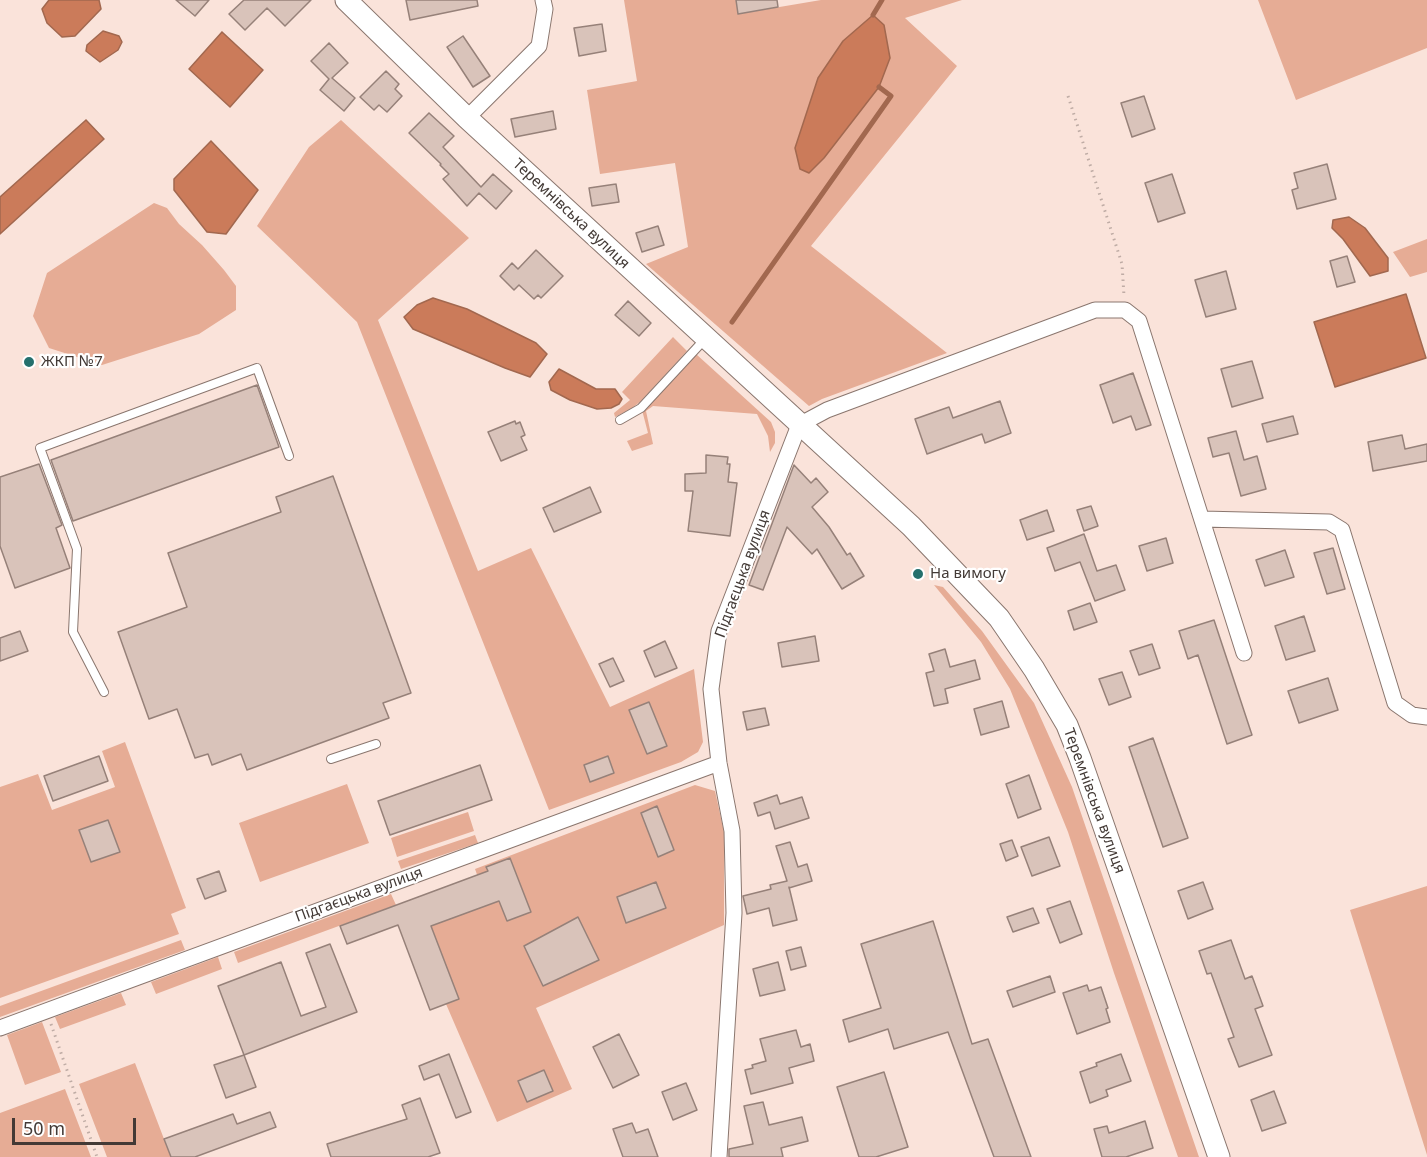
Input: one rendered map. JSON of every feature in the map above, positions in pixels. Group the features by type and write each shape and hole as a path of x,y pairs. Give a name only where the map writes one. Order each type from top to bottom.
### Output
{"street":[{"name":"Теремнівська вулиця","path":"346,0 467,118 911,526 999,618 1034,669 1061,716 1080,758 1219,1157"},
{"path":"467,118 539,46 545,9 543,0"},
{"path":"799,425 827,410 1095,310 1125,310 1139,321 1244,653"},
{"name":"Підгаєцька вулиця","path":"719,1157 734,913 732,831 719,763 711,689 719,631 799,425"},
{"path":"1202,519 1329,522 1342,530 1395,703 1412,714 1427,717"},
{"name":"Підгаєцька вулиця","path":"0,1028 719,763"}],"lane":[{"path":"620,420 641,408 705,338"},
{"path":"104,692 73,632 77,549 40,448 257,368 289,456"},
{"path":"331,759 376,744"}],"path":[{"path":"1068,96 1122,264 1125,310"},
{"path":"46,1011 97,1157"}],"shaded area":[{"path":"49,0 99,0 101,9 75,36 62,37 47,23 42,9"},
{"path":"624,0 736,0 738,14 821,0 962,0 905,18 957,66 811,246 947,353 822,399 809,406 646,264 688,247 675,163 600,174 587,90 637,81"},
{"path":"1258,0 1427,0 1427,48 1296,100"},
{"path":"873,15 884,25 890,58 879,87 824,158 809,173 800,169 795,148 818,78 843,41"},
{"path":"103,31 119,36 122,42 118,50 100,62 86,51 87,45"},
{"path":"222,32 263,70 230,107 189,69"},
{"path":"86,120 104,139 0,234 0,197"},
{"path":"341,120 469,238 378,320 478,571 531,548 610,707 694,669 703,742 698,752 681,762 549,810 357,322 257,226 309,147"},
{"path":"211,141 258,190 226,234 207,232 174,190 174,179"},
{"path":"154,203 167,208 179,224 224,270 236,286 236,310 199,334 102,365 49,348 33,316 47,273"},
{"path":"1349,217 1365,228 1388,258 1388,271 1370,276 1332,228 1333,220"},
{"path":"1427,239 1427,272 1410,277 1393,252"},
{"path":"1406,294 1426,358 1335,387 1314,322"},
{"path":"433,298 467,309 536,343 547,354 530,377 413,329 404,317 417,305"},
{"path":"673,337 687,351 641,401 615,417 614,413 630,400 622,392"},
{"path":"696,354 771,422 775,432 775,443 770,452 768,436 757,414 653,406 646,411 653,444 632,451 627,441 648,433 642,410"},
{"path":"559,369 596,389 615,389 622,399 619,404 611,408 597,409 570,400 551,390 549,382"},
{"path":"934,585 943,587 982,631 1034,703 1072,787 1199,1157 1178,1157 1068,832 1010,689 981,642"},
{"path":"125,742 186,908 171,914 179,934 0,998 0,787 38,774 52,810 115,787 102,751"},
{"path":"347,784 369,843 260,882 239,823"},
{"path":"695,785 715,791 724,832 724,925 536,1008 572,1089 497,1122 446,1004 458,999 431,926 488,905 475,869"},
{"path":"468,812 474,831 397,857 391,838"},
{"path":"475,835 478,843 401,869 398,861"},
{"path":"1427,886 1427,1155 1350,910"},
{"path":"391,894 396,905 238,963 234,952"},
{"path":"181,940 185,950 0,1017 0,1006"},
{"path":"218,957 222,969 156,994 151,982"},
{"path":"121,993 126,1005 60,1029 55,1017"},
{"path":"42,1022 61,1072 25,1085 7,1035"},
{"path":"135,1063 171,1157 107,1157 79,1084"},
{"path":"65,1089 91,1157 0,1157 0,1113"}],"building":[{"path":"176,0 209,0 195,16"},
{"path":"244,0 311,0 285,26 267,8 245,30 229,14"},
{"path":"406,0 477,0 478,6 410,20"},
{"path":"736,0 777,0 778,7 738,14"},
{"path":"602,24 606,51 579,56 574,28"},
{"path":"463,36 490,76 473,87 447,47"},
{"path":"329,43 348,63 332,78 355,98 344,111 320,90 329,79 311,61"},
{"path":"386,71 399,84 395,89 402,96 387,112 379,105 374,110 360,97"},
{"path":"1144,96 1155,129 1132,137 1121,103"},
{"path":"553,111 556,129 515,137 511,119"},
{"path":"429,113 454,136 443,147 481,187 493,174 512,191 496,209 479,193 467,206 443,179 449,174 409,133"},
{"path":"1327,164 1336,199 1297,209 1292,190 1298,188 1294,173"},
{"path":"1172,174 1185,213 1158,222 1145,183"},
{"path":"616,184 619,202 592,206 589,188"},
{"path":"658,226 664,245 642,252 636,233"},
{"path":"536,250 563,276 541,298 538,295 534,299 519,285 514,290 500,276 512,263 518,269"},
{"path":"1347,256 1355,282 1337,287 1330,261"},
{"path":"1226,271 1236,309 1206,317 1195,280"},
{"path":"628,301 651,323 639,336 615,315"},
{"path":"1252,361 1263,398 1232,407 1221,369"},
{"path":"1133,373 1151,425 1136,430 1131,416 1113,423 1100,385"},
{"path":"257,385 279,447 73,521 51,460"},
{"path":"1000,401 1011,433 985,443 982,434 927,454 915,419 949,407 953,418"},
{"path":"1293,416 1298,434 1267,442 1262,424"},
{"path":"515,421 516,424 520,422 525,435 521,437 527,450 501,461 488,432"},
{"path":"1236,431 1244,460 1257,456 1266,489 1241,496 1229,453 1213,457 1208,438"},
{"path":"1402,435 1405,449 1427,444 1427,461 1373,471 1368,442"},
{"path":"706,455 728,457 727,464 730,464 728,482 737,483 730,536 688,531 693,491 685,491 685,474 706,473"},
{"path":"39,464 62,525 56,528 70,568 15,588 0,546 0,477"},
{"path":"794,465 811,483 816,478 828,492 812,507 829,527 847,555 850,553 864,576 842,589 817,549 812,554 787,527 763,590 749,585"},
{"path":"333,476 411,693 383,703 389,718 247,770 241,754 212,765 208,754 195,758 177,709 149,719 118,632 187,607 168,553 281,512 276,497"},
{"path":"590,487 601,512 554,532 543,508"},
{"path":"1091,506 1098,526 1084,531 1077,510"},
{"path":"1047,510 1054,531 1027,540 1020,520"},
{"path":"1084,534 1097,571 1116,565 1125,590 1095,601 1080,562 1055,571 1047,548"},
{"path":"1166,538 1173,563 1147,571 1139,546"},
{"path":"1333,548 1345,589 1327,594 1314,553"},
{"path":"1285,550 1294,577 1265,586 1256,560"},
{"path":"1090,603 1097,622 1074,630 1068,611"},
{"path":"1304,616 1315,651 1286,660 1275,626"},
{"path":"1214,620 1252,735 1227,744 1198,655 1188,659 1179,631"},
{"path":"20,631 28,651 0,661 0,638"},
{"path":"815,636 819,661 782,667 778,643"},
{"path":"665,641 677,668 655,677 644,651"},
{"path":"1152,644 1160,668 1139,675 1130,651"},
{"path":"945,649 950,667 975,660 980,679 945,689 948,703 934,706 926,673 934,671 929,654"},
{"path":"613,658 624,681 610,687 599,664"},
{"path":"1122,672 1131,697 1109,705 1099,679"},
{"path":"1328,678 1338,710 1299,723 1288,691"},
{"path":"1002,701 1009,727 981,735 974,709"},
{"path":"649,702 667,746 647,754 629,710"},
{"path":"765,708 769,725 747,730 743,712"},
{"path":"1153,738 1188,838 1163,847 1129,747"},
{"path":"99,756 108,781 53,801 44,776"},
{"path":"608,756 614,773 590,782 584,765"},
{"path":"480,765 492,800 390,835 378,801"},
{"path":"1029,775 1041,809 1018,818 1006,784"},
{"path":"777,795 780,804 802,797 809,818 775,829 770,812 758,816 754,803"},
{"path":"657,806 674,850 658,857 641,813"},
{"path":"108,820 120,852 91,862 79,830"},
{"path":"1049,837 1060,866 1032,876 1021,847"},
{"path":"1012,840 1018,856 1006,861 1000,844"},
{"path":"790,842 798,867 807,864 812,881 789,888 797,920 773,926 769,908 747,914 743,896 771,889 770,885 787,881 776,846"},
{"path":"510,858 531,912 507,921 499,901 431,926 459,999 430,1010 398,925 347,944 340,926 488,871 486,867"},
{"path":"219,871 226,891 205,899 197,879"},
{"path":"656,882 666,908 626,923 617,897"},
{"path":"1203,882 1213,909 1188,919 1178,891"},
{"path":"1070,901 1082,934 1060,943 1047,909"},
{"path":"1033,908 1039,923 1013,932 1007,917"},
{"path":"578,917 599,960 543,986 524,946"},
{"path":"933,921 972,1044 988,1039 1031,1157 994,1157 948,1032 894,1049 888,1029 849,1042 843,1020 881,1008 861,944"},
{"path":"1231,940 1245,979 1252,976 1263,1006 1255,1009 1272,1055 1239,1067 1228,1039 1234,1037 1211,973 1207,974 1199,951"},
{"path":"330,944 357,1012 244,1055 218,986 281,962 301,1016 326,1007 306,953"},
{"path":"801,947 806,966 791,970 786,951"},
{"path":"778,962 785,990 760,996 753,969"},
{"path":"1050,976 1055,992 1013,1007 1007,991"},
{"path":"1087,985 1089,991 1101,987 1110,1022 1077,1034 1063,993"},
{"path":"796,1030 801,1047 810,1044 814,1061 789,1068 793,1083 751,1094 745,1070 753,1068 752,1065 766,1061 760,1039"},
{"path":"619,1034 639,1075 613,1088 593,1047"},
{"path":"449,1054 471,1112 456,1118 439,1074 424,1080 419,1066"},
{"path":"1121,1054 1131,1081 1106,1090 1108,1096 1090,1103 1080,1072 1097,1066 1096,1063"},
{"path":"244,1055 256,1087 226,1098 214,1065"},
{"path":"544,1070 553,1091 527,1102 518,1081"},
{"path":"884,1072 908,1147 876,1157 859,1157 837,1087"},
{"path":"686,1083 697,1110 673,1120 662,1092"},
{"path":"1274,1091 1286,1123 1262,1131 1251,1100"},
{"path":"420,1098 440,1153 428,1157 331,1157 327,1144 407,1119 402,1105"},
{"path":"763,1102 769,1125 802,1117 808,1141 781,1148 783,1157 729,1157 729,1149 753,1144 744,1106"},
{"path":"270,1112 276,1127 195,1157 171,1157 164,1139 233,1114 237,1124"},
{"path":"1145,1121 1153,1148 1126,1157 1102,1157 1094,1129 1107,1126 1109,1133"},
{"path":"632,1123 636,1133 648,1129 658,1157 623,1157 613,1129"}],"waterway":[{"path":"873,15 882,0"},
{"path":"732,322 891,96 879,87"}],"place":[{"name":"ЖКП №7","path":"29,362"},
{"name":"На вимогу","path":"918,574"}]}
